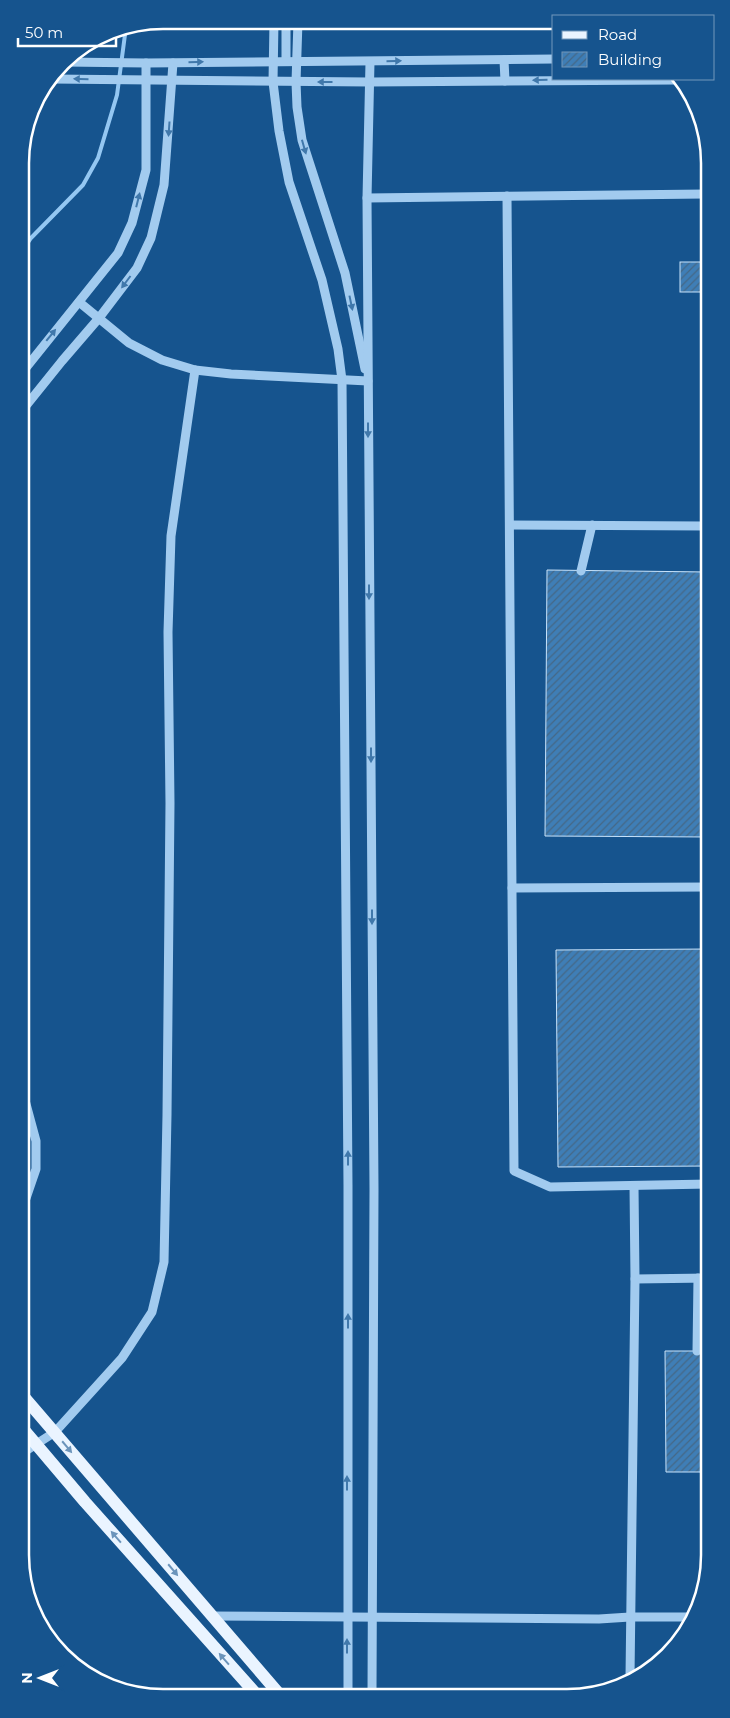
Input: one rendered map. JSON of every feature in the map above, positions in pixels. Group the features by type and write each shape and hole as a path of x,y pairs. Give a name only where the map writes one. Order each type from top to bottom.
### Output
{"main road":[{"path":"29,1403 275,1689"},
{"path":"29,1436 252,1689"}],"street":[{"path":"274,29 273,82 289,182 322,280 338,349 342,380 348,1185 348,1689"},
{"path":"286,29 286,61"},
{"path":"298,29 296,82 297,107 302,140 345,273 360,351 368,381"},
{"path":"75,62 370,62 552,59"},
{"path":"504,60 505,81"},
{"path":"370,62 367,198 374,1179 372,1689"},
{"path":"29,364 118,252 132,223 146,170 146,63"},
{"path":"29,402 99,318 137,268 151,238 164,185 174,63"},
{"path":"59,79 273,82 672,80"},
{"path":"367,198 701,194"},
{"path":"508,196 514,1171 550,1187 701,1184"},
{"path":"79,302 129,343 162,360 195,370 232,374 368,381"},
{"path":"29,1449 55,1432 122,1358 152,1312 164,1262 170,803 168,632 171,536 195,370"},
{"path":"510,525 701,526"},
{"path":"581,571 592,525"},
{"path":"512,888 701,887"},
{"path":"29,1115 36,1141 36,1169 29,1189"},
{"path":"630,1673 635,1279 634,1186"},
{"path":"635,1279 698,1278 698,1351"},
{"path":"211,1616 599,1619 685,1617"}],"building":[{"path":"680,262 701,262 701,292 680,292"},
{"path":"547,570 701,572 701,837 545,836"},
{"path":"701,949 701,1166 558,1167 556,950"},
{"path":"665,1351 701,1351 701,1472 666,1472"}],"waterway":[{"path":"29,241 83,185 98,158 117,95 125,35"}]}
